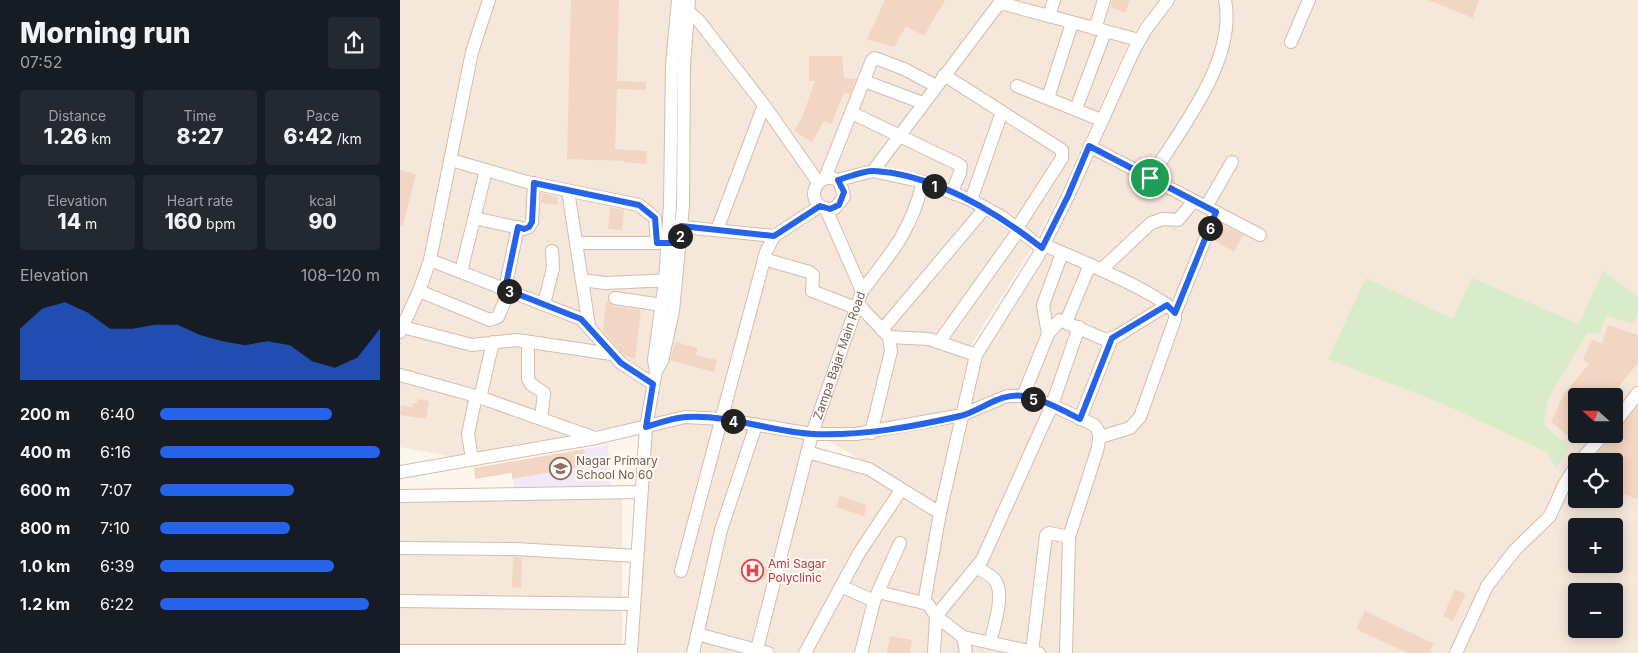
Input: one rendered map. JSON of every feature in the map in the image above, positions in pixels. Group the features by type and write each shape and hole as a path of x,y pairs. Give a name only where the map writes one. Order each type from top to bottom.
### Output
{"street":[{"path":"489,0 472,52 430,260 419,291 401,329 462,344 528,342 612,354"},
{"path":"1049,16 1054,0"},
{"path":"1076,109 1100,30 1104,0"},
{"path":"924,603 940,513 976,355 1043,247 1139,40 1168,0"},
{"path":"1150,178 1214,73 1222,49 1226,26 1225,0"},
{"path":"1291,42 1309,0"},
{"path":"873,171 997,2 1139,40"},
{"path":"675,226 774,236 823,208 835,208 842,201 844,192 827,180 684,5"},
{"path":"668,243 675,226 684,191 684,5"},
{"path":"1048,98 1072,23"},
{"path":"823,208 813,193 827,180 864,81 875,58 904,69 936,86"},
{"path":"940,342 1018,229 1062,158 1062,150 944,75"},
{"path":"864,81 923,103"},
{"path":"1017,86 1102,120"},
{"path":"717,230 764,105"},
{"path":"971,200 1002,112"},
{"path":"852,113 961,166 952,192"},
{"path":"1089,146 1260,235"},
{"path":"400,651 631,652 640,492 646,427 656,371 662,361 671,280 668,243 655,218 639,205 534,183 451,160"},
{"path":"1023,396 1048,334 1060,320 1106,340 1171,309 1232,162"},
{"path":"461,272 486,170"},
{"path":"827,180 873,171 923,182 952,192 985,208 1043,247 1095,267 1171,309 1175,319 1140,417 1130,428 1100,437"},
{"path":"862,291 906,233 917,206 923,182"},
{"path":"474,218 524,229 529,227 532,222 534,183"},
{"path":"568,191 589,326"},
{"path":"1066,322 1095,267 1151,224 1163,219 1178,220 1194,201"},
{"name":"Zampa Bajar Main Road","path":"760,652 812,434 862,291 823,208"},
{"path":"886,333 985,208"},
{"path":"419,291 490,320 498,317 507,290 518,227"},
{"path":"681,571 764,259 774,236"},
{"path":"577,243 668,243"},
{"path":"544,304 553,268 552,251"},
{"path":"1048,334 1043,305 1062,253"},
{"path":"764,259 809,272 813,275 812,292 857,306 886,333 892,351 871,433"},
{"path":"430,260 581,319 612,354 632,372 653,384"},
{"path":"582,280 605,282 671,280"},
{"path":"656,371 654,360 662,305 671,280"},
{"path":"615,298 662,305"},
{"path":"934,653 936,616 982,560 1052,405 1079,327"},
{"path":"886,333 940,342 976,355"},
{"path":"1080,419 1112,338"},
{"path":"472,459 468,434 493,342"},
{"path":"528,342 528,379 531,384 544,393 542,419"},
{"path":"400,375 478,397 596,438"},
{"path":"1623,412 1638,393"},
{"path":"400,472 596,438 686,417 722,419 812,434 871,433 962,415 1007,396 1023,396 1052,405 1094,425 1099,430 1100,437 1069,537 1066,653"},
{"path":"693,653 721,530 756,425"},
{"path":"1587,453 1596,443"},
{"path":"807,452 869,469 940,513"},
{"path":"1456,653 1487,586 1515,550 1550,516 1568,479"},
{"path":"804,653 859,553 901,490"},
{"path":"400,496 640,492"},
{"path":"841,586 876,597 928,604 936,616 963,638 1036,652 1046,535 1048,533 1069,537"},
{"path":"861,653 876,597 900,542"},
{"path":"400,548 515,549 637,556"},
{"path":"977,567 994,579 998,586 997,617 990,642"},
{"path":"400,601 634,604"},
{"path":"697,634 760,652"},
{"path":"963,638 966,653"}],"shaded area":[{"path":"400,0 672,0 667,61 661,285 643,421 454,457 400,447"},
{"path":"692,0 1160,0 1133,33 1061,192 1029,253 973,342 937,504 808,429 697,413 649,423 675,311"},
{"path":"1173,0 1638,0 1638,653 971,653 929,599 975,369 1044,251 1141,41"},
{"path":"715,422 805,439 934,515 919,607 960,644 961,653 636,653 651,430 669,424"},
{"name":"Nagar Primary School No 60","path":"608,445 611,490 515,491 510,462"},
{"path":"622,489 622,653 400,653 400,492"}],"green space":[{"path":"1603,271 1638,297 1638,314 1632,324 1607,316 1599,334 1587,333 1549,397 1543,424 1569,447 1556,468 1547,452 1441,403 1328,359 1366,278 1453,319 1472,278 1579,324"}],"building":[{"path":"571,0 619,0 617,81 646,82 646,90 617,89 615,149 647,151 646,164 625,161 567,159"},
{"path":"885,0 945,0 924,36 906,26 894,47 867,39"},
{"path":"1112,0 1130,0 1125,13 1110,7"},
{"path":"1428,0 1479,0 1473,18"},
{"path":"809,56 842,56 844,78 856,79 850,94 844,93 831,124 824,121 812,142 794,131 803,115 815,81 809,81"},
{"path":"400,170 416,174 403,225 400,225"},
{"path":"542,193 558,197 557,205 541,203"},
{"path":"610,207 624,210 622,230 608,229"},
{"path":"1220,223 1243,235 1234,252 1213,240"},
{"path":"606,301 614,306 641,310 635,359 624,355 603,331"},
{"path":"1608,325 1638,335 1638,363 1618,388 1569,388 1589,364 1583,359 1592,340 1602,343"},
{"path":"675,342 698,348 696,355 717,360 714,372 670,360"},
{"path":"1568,389 1568,436 1551,422"},
{"path":"417,399 429,401 426,419 400,415 401,405 412,407 413,403 417,403"},
{"path":"1638,406 1638,499 1623,494 1623,453 1598,453 1606,443 1623,443 1623,424"},
{"path":"584,449 587,466 512,479 512,473 475,479 474,468"},
{"path":"840,496 867,505 864,516 836,507"},
{"path":"513,557 522,558 521,588 512,587"},
{"path":"744,561 769,569 766,579 741,571"},
{"path":"1455,589 1466,594 1453,621 1443,616"},
{"path":"1365,611 1434,644 1429,653 1407,653 1356,629"},
{"path":"890,636 912,640 910,653 887,653"}],"place":[{"name":"Nagar Primary School No 60","path":"560,468"},
{"name":"Ami Sagar Polyclinic","path":"752,571"}],"route":[{"path":"1089,146 1150,178 1216,212 1175,313 1167,305 1112,338 1080,419 1052,405 1023,396 1007,396 962,415 871,433 812,434 722,419 696,417 671,419 646,427 653,384 621,363 581,319 505,289 518,227 524,229 529,227 532,222 534,183 639,205 655,218 657,243 679,243 681,226 774,236 820,206 830,209 839,205 844,197 844,192 838,180 873,171 908,177 971,200 1002,217 1042,248 1068,196 1089,146"}]}
